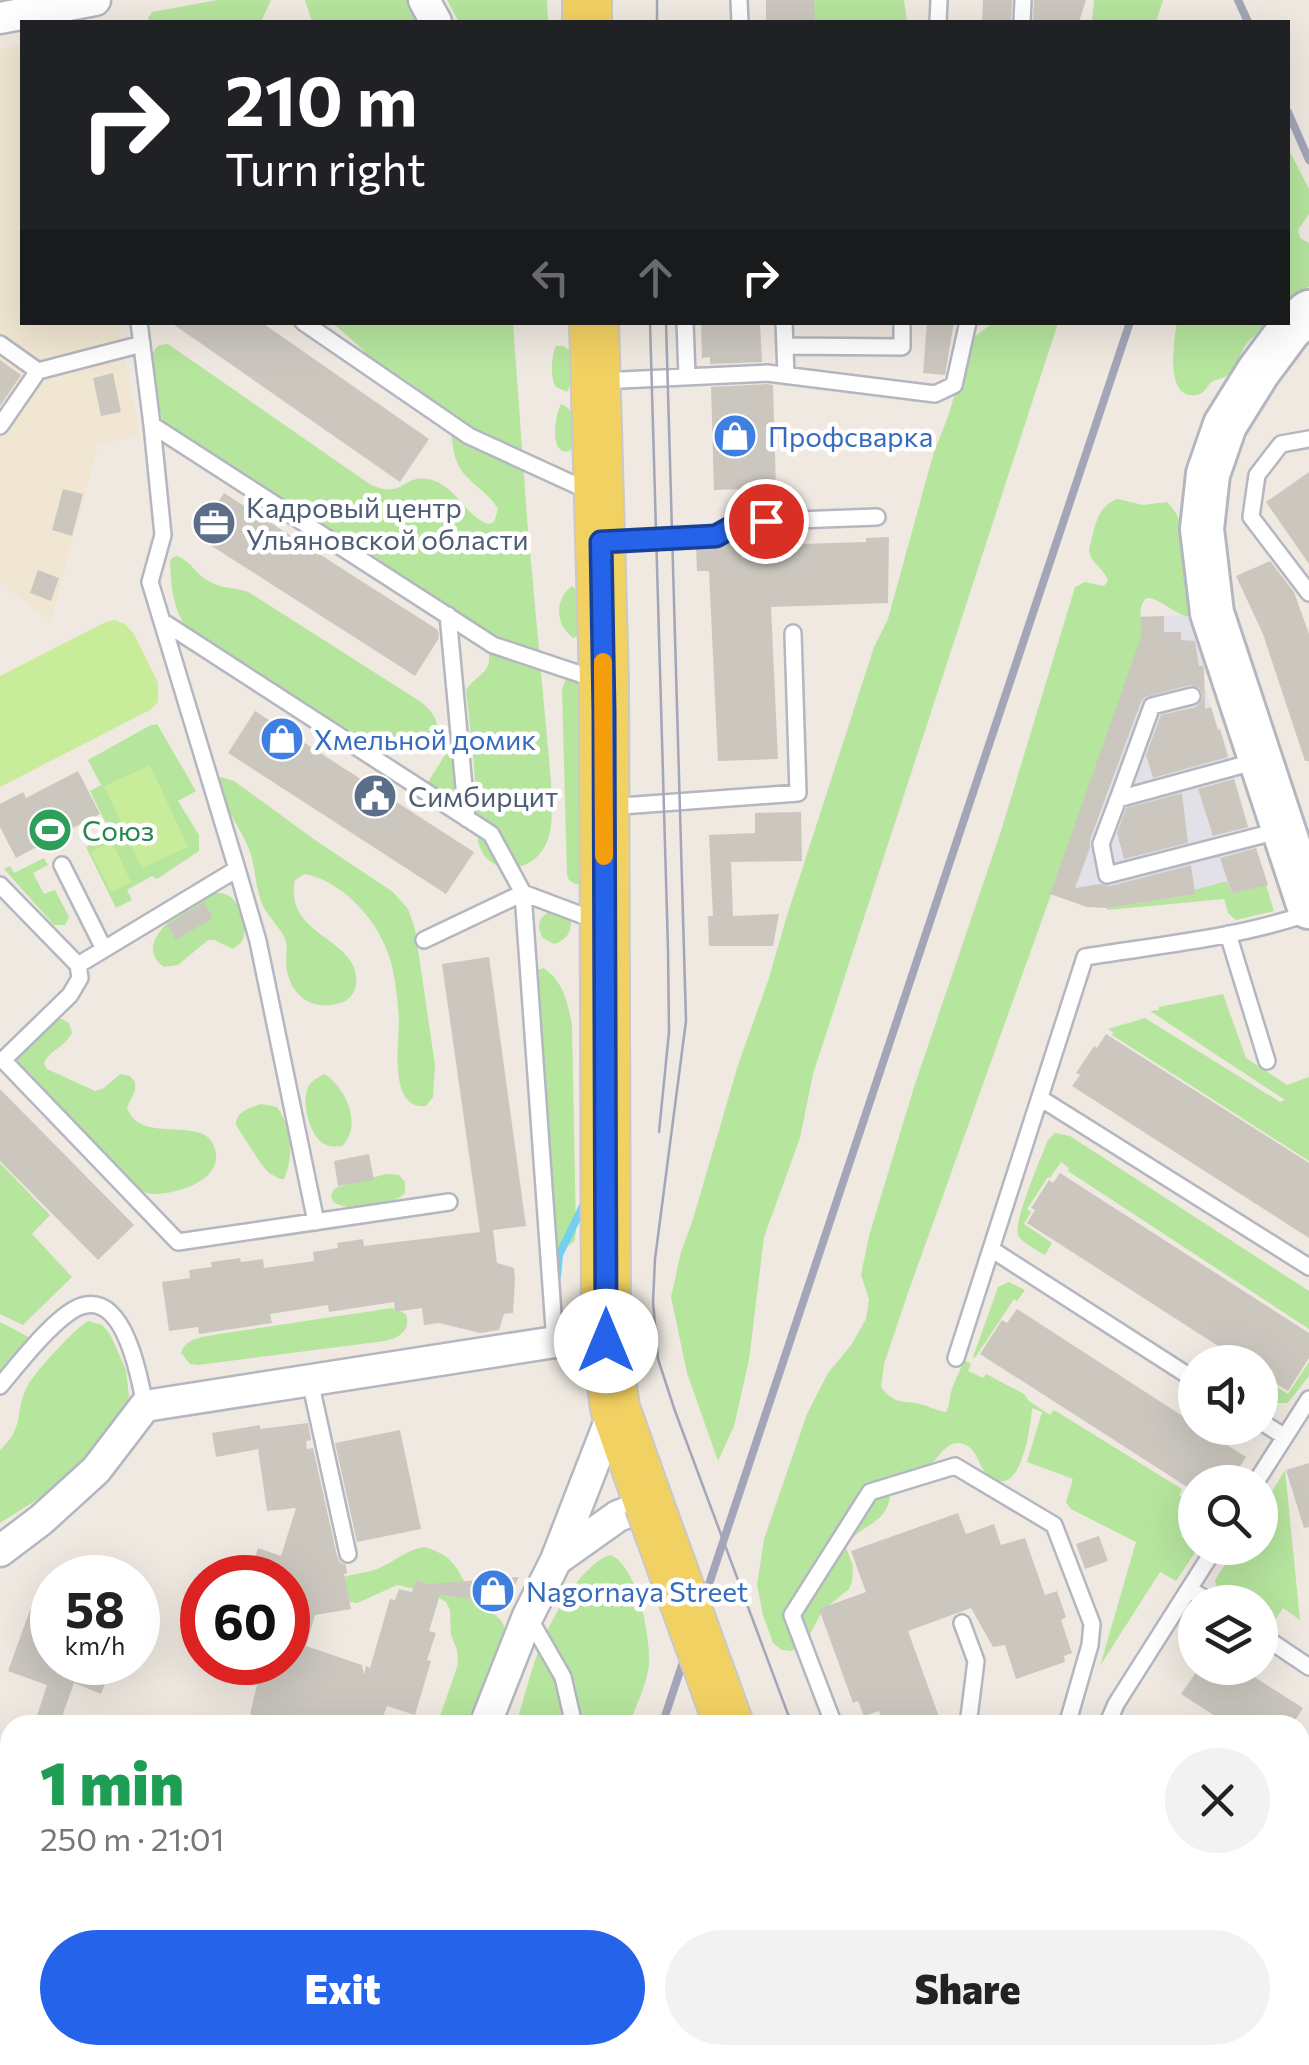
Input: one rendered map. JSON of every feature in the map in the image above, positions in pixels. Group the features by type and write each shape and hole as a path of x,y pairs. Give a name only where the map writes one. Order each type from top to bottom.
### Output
{"main road":[{"path":"592,342 604,682 606,1341 615,1408 725,1715"}],"street":[{"path":"0,18 86,8"},
{"path":"1309,312 1258,372 1226,425 1208,474 1202,529 1212,613 1309,910"},
{"path":"0,1551 63,1502 96,1470 145,1406 554,1342 606,1341"},
{"path":"489,1715 528,1616 556,1560 615,1408"},
{"path":"556,1560 647,1499"}],"lane":[{"path":"139,325 162,535 150,582 258,941 316,1222"},
{"path":"307,325 469,436 600,495"},
{"path":"684,325 686,376"},
{"path":"784,325 786,374"},
{"path":"786,346 902,347 902,325"},
{"path":"592,342 686,376 786,374 934,394 954,384 967,325"},
{"path":"0,344 38,371"},
{"path":"0,426 38,371 142,344"},
{"path":"152,426 493,645 604,682"},
{"path":"1309,439 1280,444 1257,476 1251,518 1309,593"},
{"path":"601,542 716,536 741,522 877,517"},
{"path":"448,615 467,819"},
{"path":"162,621 490,834 522,892 554,1342"},
{"path":"604,807 798,793 794,633"},
{"path":"1192,696 1152,706 1100,844 1107,875 1283,830"},
{"path":"1118,798 1260,760"},
{"path":"62,865 104,949"},
{"path":"78,965 237,869"},
{"path":"0,885 78,965 80,978 70,995 3,1060 178,1242 450,1202"},
{"path":"424,940 522,892 604,924"},
{"path":"956,1358 1085,957 1279,924 1309,910"},
{"path":"1228,934 1267,1061"},
{"path":"1040,1098 1309,1267"},
{"path":"992,1250 1178,1369"},
{"path":"0,1386 51,1328 86,1304 106,1308 119,1324 135,1356 145,1406"},
{"path":"310,1381 348,1554"},
{"path":"1267,1465 1309,1398"},
{"path":"1278,1433 1284,1437"},
{"path":"830,1715 792,1615 870,1492 954,1466 1054,1525 1092,1624 1090,1645 1070,1715"},
{"path":"1112,1715 1178,1606"},
{"path":"528,1616 563,1677 572,1715"},
{"path":"962,1623 976,1661 969,1715"},
{"path":"1278,1646 1309,1667"}],"shaded area":[{"path":"20,44 20,325 118,325 140,436 98,444 51,621 0,582 0,49"},
{"path":"1195,615 1204,684 1268,884 1232,894 1227,881 1195,894 1107,908 1049,896 1140,637 1140,616"}],"green space":[{"path":"217,0 271,0 262,20 149,20 152,12"},
{"path":"305,0 409,0 422,20 311,20"},
{"path":"447,0 547,0 548,20 458,20"},
{"path":"814,0 904,0 907,20 812,20"},
{"path":"1094,0 1163,0 1157,20 1092,20"},
{"path":"1290,152 1309,189 1309,214 1298,230 1300,238 1309,243 1309,286 1290,308"},
{"path":"335,325 513,325 552,803 548,839 534,859 524,865 513,868 492,863 478,842 466,690 487,667 487,647 164,425 154,387 152,358 157,347 168,344 371,485 391,489 415,480 432,480 448,489 481,521 494,522 498,509 464,474 457,461 450,420 373,362"},
{"path":"990,325 1057,325 813,1074 800,1138 764,1237 749,1360 734,1426 718,1461 687,1373 671,1297 681,1252 874,647 888,619 933,455 970,340"},
{"path":"1177,325 1269,325 1248,342 1228,375 1196,395 1179,388 1173,355"},
{"path":"556,346 569,350 572,377 567,392 556,387 553,378"},
{"path":"561,404 571,412 575,424 571,450 566,451 559,448 555,436"},
{"path":"1111,502 1167,502 1174,510 1181,525 1185,570 1198,583 1192,617 1152,599 1146,598 1143,603 1143,639 909,1290 884,1364 881,1387 894,1399 946,1412 964,1360 971,1364 968,1371 983,1378 986,1374 1024,1394 1050,1415 1054,1410 1178,1487 1178,1565 1187,1565 1176,1581 1160,1572 1100,1666 1136,1542 1071,1509 1066,1502 1073,1479 1027,1462 1042,1412 1032,1408 1023,1455 1012,1476 1004,1481 989,1476 971,1449 959,1443 946,1448 929,1465 897,1479 885,1511 846,1547 853,1566 849,1589 822,1611 805,1644 792,1651 782,1650 773,1643 757,1585 764,1539 807,1414 828,1373 866,1319 869,1299 861,1275 869,1236 914,1087 1001,831 1075,587 1085,582 1104,586 1108,581 1089,550 1100,513"},
{"path":"177,556 210,582 250,593 421,702 436,720 435,740 423,751 416,751 389,738 372,744 352,738 190,634 180,617 173,591 170,562"},
{"path":"572,586 579,592 582,617 581,629 574,638 563,627 559,612 562,598"},
{"path":"115,620 134,634 158,683 158,702 150,710 0,787 0,676"},
{"path":"567,676 583,680 585,885 575,884 567,875 562,689"},
{"path":"157,724 196,791 178,801 199,835 199,851 157,879 152,876 127,890 132,900 116,908 86,847 111,834 90,791 101,785 88,760"},
{"path":"452,744 455,803 426,785"},
{"path":"150,765 188,847 142,868 104,786"},
{"path":"217,779 234,781 393,892 408,909 415,929 435,1065 433,1097 426,1106 406,1098 401,1087 396,986 387,951 371,921 335,886 305,874 295,880 294,899 300,914 348,957 355,969 356,985 349,998 336,1004 316,1004 300,996 287,972 285,939 263,906 249,849 219,789"},
{"path":"112,842 131,882 111,892 91,852"},
{"path":"44,858 48,865 33,873 44,894 55,890 69,917 65,925 54,925 4,869 10,866 14,873"},
{"path":"1227,881 1232,894 1266,885 1274,911 1236,920 1228,913 1224,899 1107,910 1194,894 1194,890"},
{"path":"212,893 225,894 236,903 244,926 242,941 233,949 208,940 178,965 164,967 155,957 153,946 158,935 178,914"},
{"path":"550,911 570,917 571,922 568,934 554,944 543,938 539,930 541,920"},
{"path":"543,968 560,986 572,1025 576,1232 574,1242 563,1249 554,1244 536,971"},
{"path":"1223,994 1246,1058 1287,1085 1309,1077 1309,1161 1108,1029 1145,1018 1280,1102 1285,1100 1150,1011"},
{"path":"55,1019 69,1023 72,1033 44,1063 47,1069 95,1091 120,1074 130,1076 135,1091 127,1107 133,1118 143,1125 206,1136 216,1156 208,1175 188,1187 154,1194 127,1180 15,1063 16,1055"},
{"path":"324,1074 339,1088 349,1107 351,1128 342,1146 330,1146 319,1140 307,1113 307,1090"},
{"path":"261,1104 277,1107 286,1124 290,1152 284,1179 269,1173 261,1164 236,1125 241,1113"},
{"path":"1055,1133 1070,1136 1309,1291 1309,1329 1068,1171 1061,1162 1027,1209 1031,1212 1024,1224 1052,1243 1045,1255 1026,1244 1018,1235 1020,1217 1048,1140"},
{"path":"0,1163 50,1215 32,1234 72,1277 23,1325 0,1314"},
{"path":"386,1174 399,1175 405,1182 405,1193 399,1198 360,1208 333,1202 335,1188"},
{"path":"1009,1282 1025,1290 1017,1301 1014,1299 975,1358 998,1287"},
{"path":"392,1308 406,1314 407,1325 399,1336 385,1341 198,1365 190,1364 181,1353 187,1344 202,1337"},
{"path":"88,1321 102,1325 110,1334 126,1370 129,1396 123,1415 81,1472 0,1523 0,1450 17,1426 24,1394 47,1361"},
{"path":"0,1322 32,1339 0,1376"},
{"path":"1309,1362 1309,1376 1288,1403 1278,1403 1278,1388 1288,1394"},
{"path":"1285,1470 1300,1620 1283,1608 1278,1616 1278,1585 1217,1585 1215,1580 1225,1565 1278,1565 1278,1481"},
{"path":"424,1547 444,1555 479,1604 503,1624 505,1641 472,1715 440,1715 458,1664 446,1602 429,1592 397,1585 356,1603 341,1600 339,1579 374,1570"},
{"path":"610,1555 628,1572 648,1637 648,1672 633,1715 518,1715 554,1618 574,1586"}],"building":[{"path":"766,0 814,0 815,20 766,20"},
{"path":"983,0 1012,0 1011,20 982,20"},
{"path":"1034,0 1086,0 1080,20 1033,20"},
{"path":"174,325 265,325 429,439 400,482"},
{"path":"701,325 760,325 762,362 710,364 710,357 702,358"},
{"path":"927,325 953,325 945,375 923,373"},
{"path":"0,360 21,375 0,406"},
{"path":"113,373 121,412 101,416 93,378"},
{"path":"773,385 776,488 714,490 711,387"},
{"path":"1309,472 1309,564 1266,502"},
{"path":"63,489 83,494 72,536 52,530"},
{"path":"224,493 438,630 439,638 415,676 196,536"},
{"path":"889,537 888,603 771,607 778,759 718,761 709,571 697,571 696,548 729,542 866,542 866,538"},
{"path":"1270,561 1294,592 1309,634 1309,761 1305,761 1263,634 1236,576"},
{"path":"38,570 59,578 51,601 30,593"},
{"path":"1164,616 1164,632 1181,632 1181,640 1195,641 1199,666 1204,669 1205,709 1211,707 1228,757 1153,778 1146,755 1161,715 1196,707 1203,694 1190,685 1145,697 1075,888 1110,886 1191,865 1195,894 1107,908 1087,907 1047,893 1051,892 1141,637 1141,617"},
{"path":"255,711 474,852 446,894 228,753"},
{"path":"78,771 100,814 16,858 0,827 0,804 23,792 26,798"},
{"path":"1234,779 1248,827 1213,836 1198,789"},
{"path":"1182,793 1188,843 1124,859 1117,833 1126,808"},
{"path":"801,812 802,861 731,862 733,916 779,914 773,946 709,946 708,916 713,916 709,835 755,833 755,813"},
{"path":"1256,848 1268,885 1232,894 1220,858"},
{"path":"204,902 213,918 176,940 167,925"},
{"path":"489,957 526,1226 493,1230 497,1263 514,1268 515,1278 513,1313 504,1314 499,1330 480,1333 439,1323 424,1325 422,1308 395,1312 394,1302 329,1312 328,1305 270,1314 272,1323 199,1334 198,1327 169,1331 162,1282 190,1278 189,1270 212,1267 211,1262 263,1259 264,1268 314,1261 313,1252 338,1248 337,1243 363,1239 364,1246 480,1232 442,964"},
{"path":"1106,1034 1309,1163 1309,1238 1072,1086 1080,1075 1076,1073"},
{"path":"0,1089 134,1225 98,1260 0,1161"},
{"path":"369,1154 374,1180 338,1186 334,1161"},
{"path":"1060,1173 1309,1333 1309,1358 1288,1391 1278,1385 1278,1345 1217,1345 1027,1223 1035,1210 1031,1208 1049,1180 1053,1183"},
{"path":"1017,1309 1178,1413 1178,1445 1227,1445 1246,1457 1241,1465 1178,1465 1178,1481 980,1354 1002,1320 1007,1323"},
{"path":"308,1423 311,1440 306,1441 307,1449 313,1448 337,1556 346,1565 344,1574 351,1609 315,1615 310,1632 310,1555 281,1555 296,1508 267,1511 258,1449 216,1457 212,1433 260,1425 260,1429"},
{"path":"400,1430 421,1529 357,1542 335,1443"},
{"path":"1309,1463 1309,1527 1304,1528 1286,1470"},
{"path":"958,1513 966,1534 994,1524 1001,1545 1025,1538 1045,1595 1057,1591 1072,1653 1064,1656 1065,1662 1016,1679 1005,1645 993,1647 971,1608 908,1631 938,1715 880,1715 879,1711 864,1715 858,1701 853,1703 819,1609 866,1592 851,1551"},
{"path":"1099,1536 1108,1561 1085,1569 1076,1544"},
{"path":"258,1548 278,1555 256,1555"},
{"path":"519,1577 505,1603 440,1595 429,1631 436,1633 427,1660 431,1661 415,1715 387,1706 384,1715 250,1714 257,1685 310,1685 310,1647 362,1665 364,1675 366,1666 370,1668 390,1599 395,1600 399,1589 412,1592 416,1580 428,1584"},
{"path":"30,1610 30,1679 8,1671"},
{"path":"47,1685 73,1685 63,1715 37,1715"},
{"path":"79,1685 104,1685 101,1694"},
{"path":"1187,1685 1267,1685 1303,1708 1298,1715 1214,1715 1181,1694"}],"waterway":[{"path":"557,1276 559,1255 583,1206"}],"tram line":[{"path":"657,0 657,20"},
{"path":"650,325 669,1032 659,1132"},
{"path":"666,325 686,1021 655,1259 653,1302 658,1359 788,1715"}],"railway":[{"path":"1238,0 1247,20"},
{"path":"1290,117 1309,160"},
{"path":"665,1715 1129,325"}],"slow traffic":[{"path":"603,662 604,856"}],"place":[{"name":"Профсварка","path":"735,436"},
{"name":"Кадровый центр Ульяновской области","path":"214,523"},
{"name":"Хмельной домик","path":"282,739"},
{"name":"Симбирцит","path":"375,796"},
{"name":"Союз","path":"50,830"},
{"name":"Nagornaya Street","path":"493,1591"}],"route":[{"path":"606,1341 601,542 716,536 741,522 766,521"}]}
